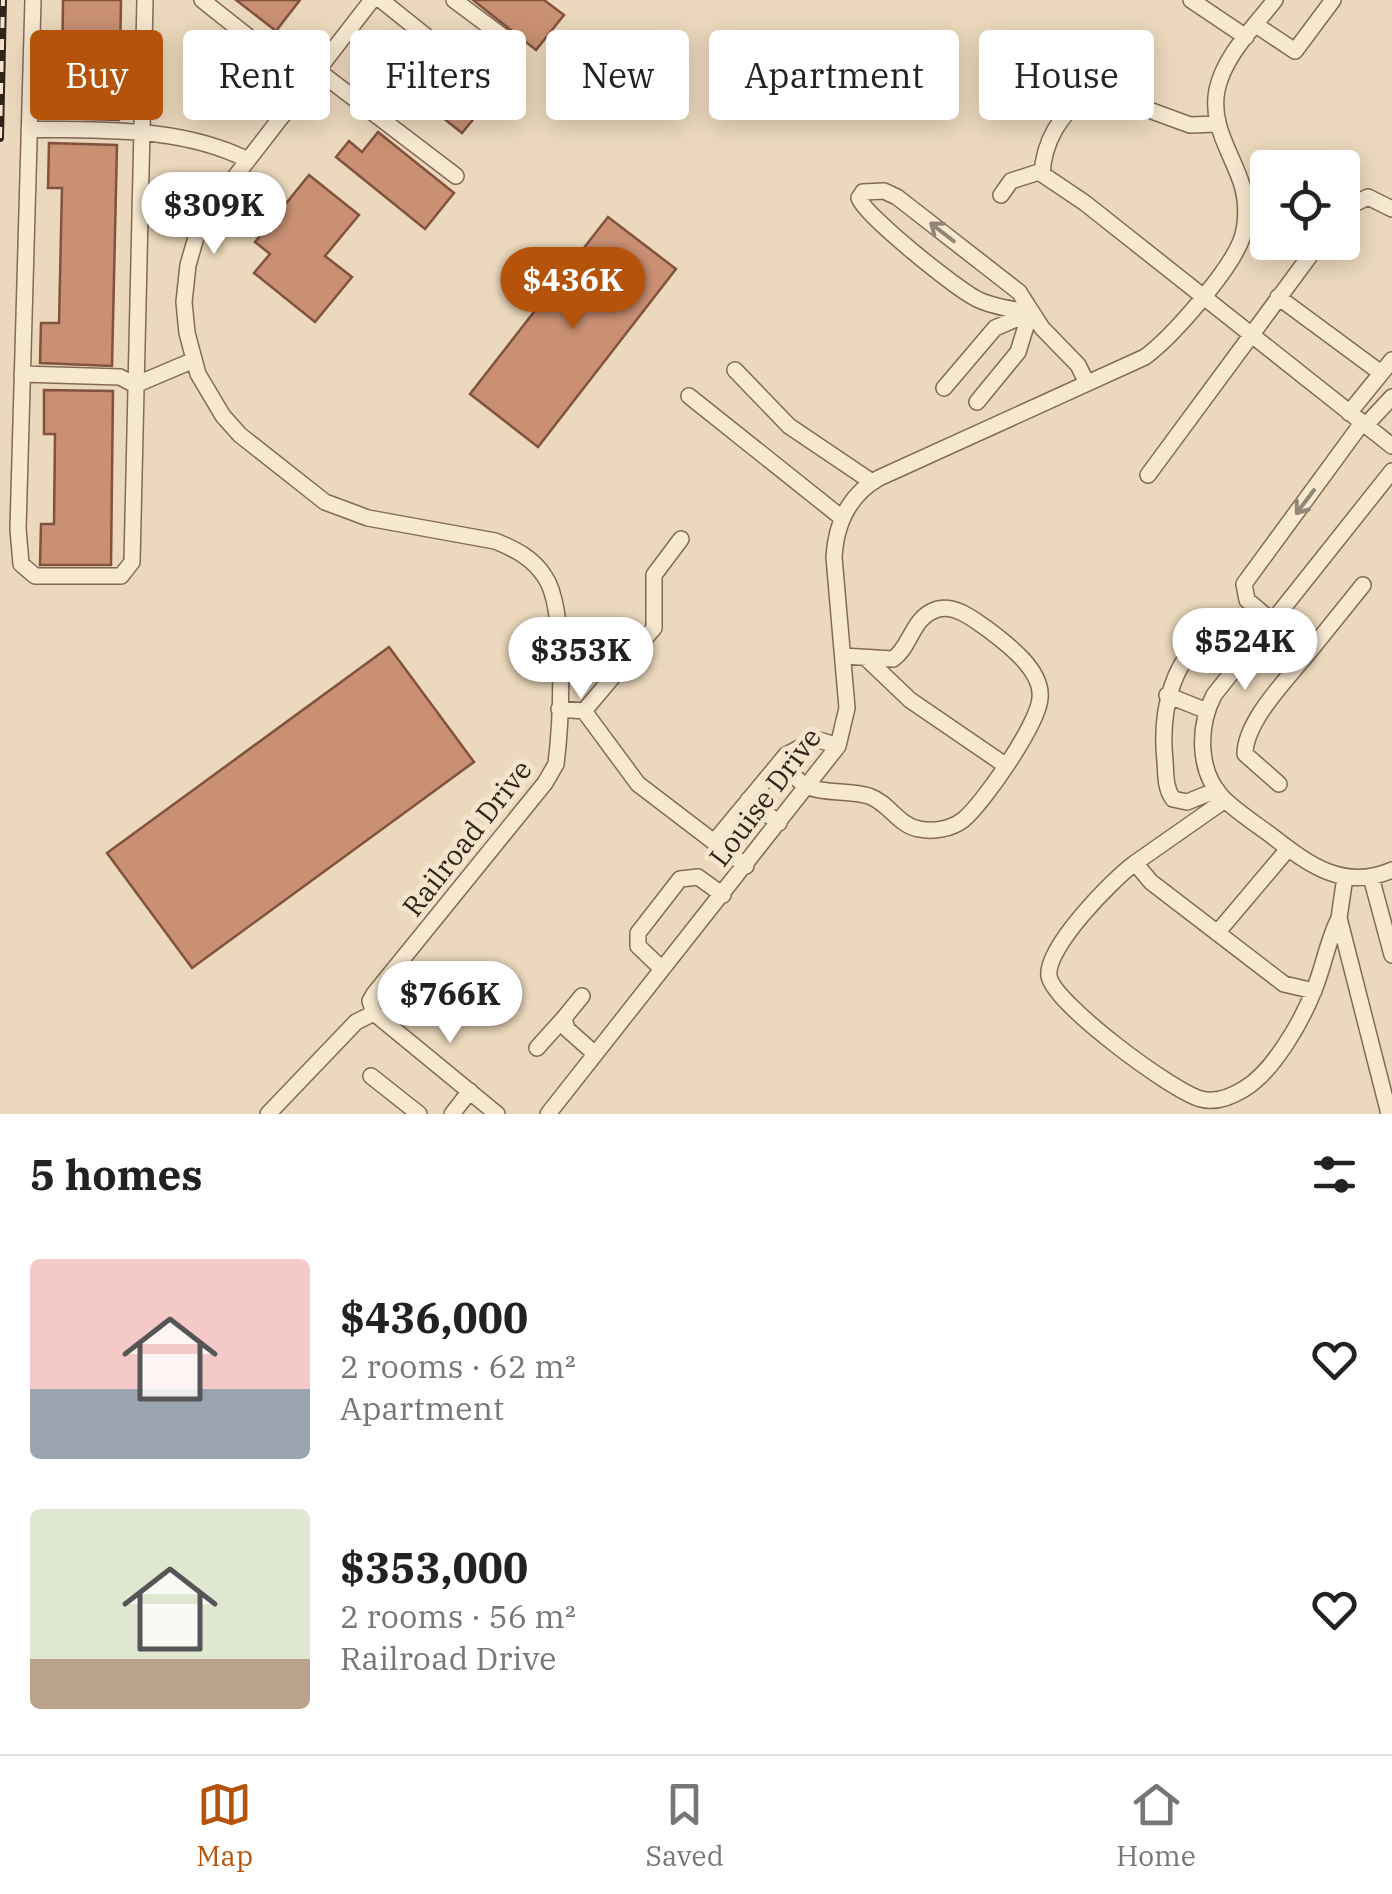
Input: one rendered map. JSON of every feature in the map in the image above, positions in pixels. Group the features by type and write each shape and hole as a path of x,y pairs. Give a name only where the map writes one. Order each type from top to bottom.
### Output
{"street":[{"path":"33,0 18,528 21,564 35,576 121,576 132,562 145,0"},
{"path":"202,0 239,30"},
{"path":"454,0 494,30"},
{"path":"1192,0 1295,51 1333,0"},
{"path":"689,396 842,518 872,482 1132,364 1154,350 1201,297 1240,242 1246,210 1215,109 1222,75 1275,0"},
{"path":"371,1 411,30"},
{"name":"Railroad Drive","path":"330,54 371,1"},
{"path":"330,85 456,176"},
{"path":"1042,174 1048,139 1070,107 1086,94 1120,94 1141,107 1190,125 1217,124"},
{"name":"Railroad Drive","path":"278,120 210,208 192,250 184,302 194,360 208,394 232,425 325,502 368,518 495,541 528,558 546,578 558,611 556,764 545,783 374,994 370,1001 374,1012"},
{"path":"29,129 141,130 222,147 246,160"},
{"path":"1001,195 1011,181 1042,174 1085,203 1392,446"},
{"path":"1030,313 978,300 862,208 859,198 863,192 884,191 898,197 1019,292 1030,313 1078,365 1087,383"},
{"path":"1360,201 1368,196 1392,208"},
{"path":"1148,475 1306,260"},
{"path":"1278,297 1387,366 1359,421 1244,584 1247,600 1309,652"},
{"path":"944,388 995,328 1030,313"},
{"path":"977,402 1018,352 1030,313"},
{"path":"136,385 194,360"},
{"path":"735,370 789,426 872,482"},
{"path":"22,374 120,376 136,385"},
{"path":"1359,421 1392,398"},
{"path":"1392,472 1214,695 1202,743 1207,769 1221,795 1288,849 1325,873 1371,876 1392,870"},
{"name":"Louise Drive","path":"548,1114 838,746 847,708 834,557 842,518"},
{"path":"584,711 654,628 654,575 681,539"},
{"path":"1279,784 1245,754 1245,744 1259,716 1363,585"},
{"path":"780,762 807,787 873,797 908,826 921,830 948,828 964,820 976,807 1026,740 1041,696 1034,673 996,636 969,616 951,609 938,609 922,618 908,635 900,654 884,660 843,656"},
{"path":"1221,795 1188,802 1174,800 1167,791 1163,742 1167,695 1177,672 1207,636 1221,631 1251,650"},
{"path":"866,658 910,700 1005,765"},
{"path":"1167,695 1207,711"},
{"path":"559,709 584,711 638,784 746,866"},
{"path":"714,842 780,762 800,745 816,739 838,746"},
{"path":"1221,795 1118,876 1074,925 1050,964 1049,978 1060,998 1158,1076 1184,1093 1219,1100 1246,1088 1271,1067 1314,991 1328,939 1339,918 1345,877"},
{"path":"748,800 779,823"},
{"path":"1217,933 1288,849"},
{"path":"1135,863 1150,882 1284,984 1314,991"},
{"path":"1371,876 1391,950"},
{"path":"662,970 638,946 638,933 680,879 698,877 722,895"},
{"path":"1339,918 1389,1114"},
{"path":"537,1048 582,996"},
{"path":"268,1114 356,1022 374,1012 497,1114"},
{"path":"564,1018 567,1029 594,1053"},
{"path":"371,1076 419,1114"},
{"path":"452,1114 470,1091"}],"building":[{"path":"63,0 121,0 120,30 63,30"},
{"path":"236,0 300,0 275,30"},
{"path":"473,0 544,0 564,15 552,30 546,30 546,38 536,50 526,42 526,30 511,30"},
{"path":"446,120 473,120 462,133"},
{"path":"378,132 454,193 425,229 336,157 349,141 362,152"},
{"path":"49,143 117,145 112,366 40,363 41,323 59,323 62,188 48,188"},
{"path":"309,175 359,215 325,256 352,277 315,322 254,273 270,254 255,242"},
{"path":"608,217 676,269 538,447 470,394"},
{"path":"44,390 113,391 111,565 40,565 41,524 54,524 55,434 44,434"},
{"path":"389,647 474,762 192,968 107,853"}],"railway":[{"path":"0,138 3,0"}]}
